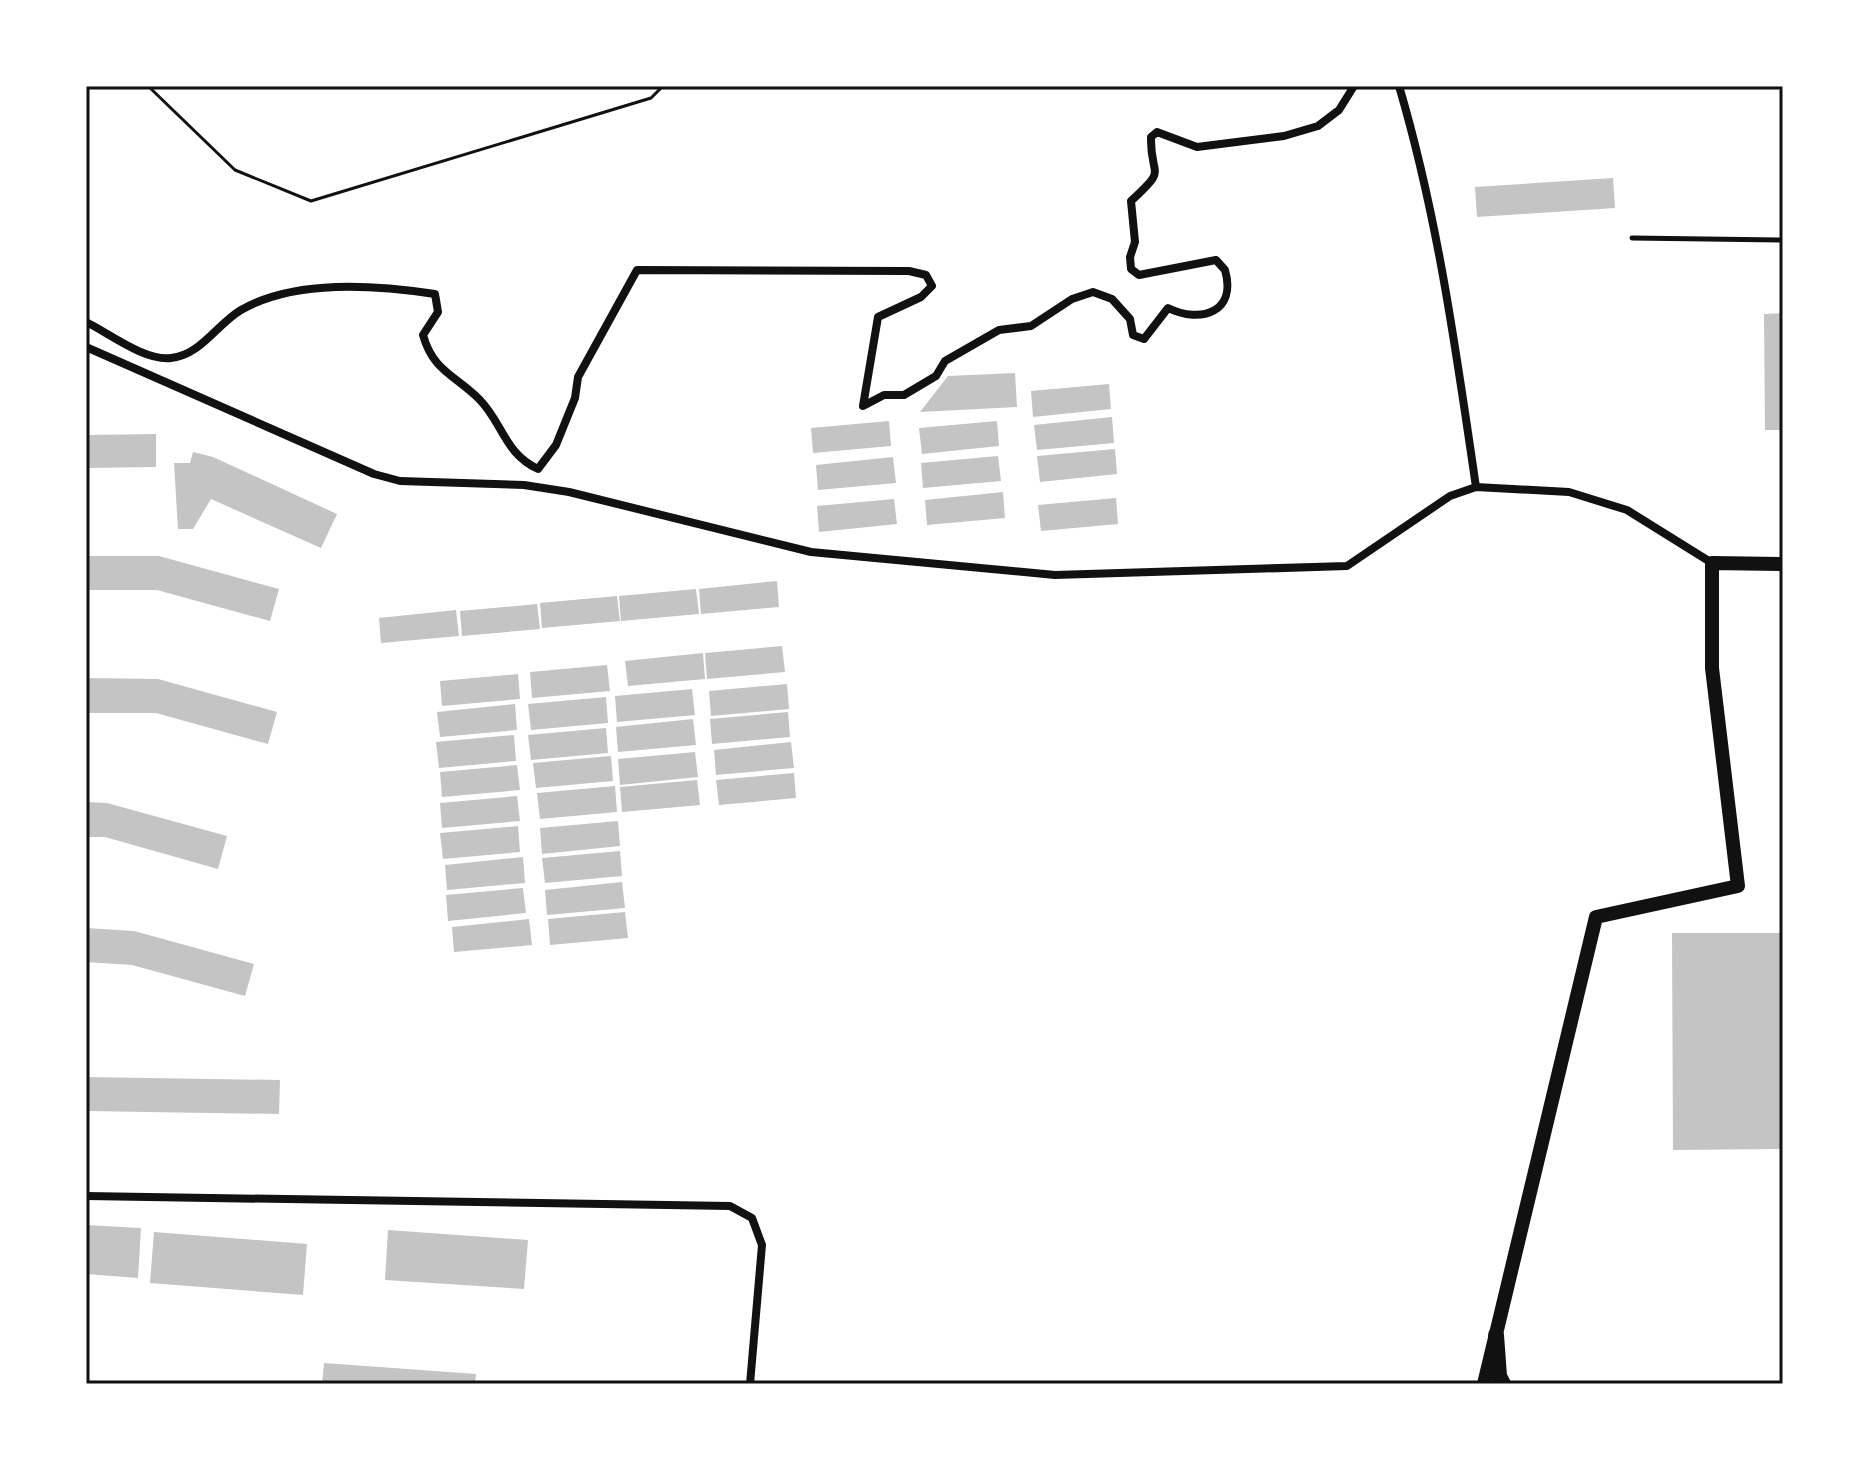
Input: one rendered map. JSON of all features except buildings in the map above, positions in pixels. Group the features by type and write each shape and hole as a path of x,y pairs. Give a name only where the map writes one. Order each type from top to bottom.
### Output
{"main road":[{"path":"1496,1335 1499,1376 1503,1384"}],"street":[{"path":"86,322 149,354 170,358 207,341 242,309 282,294 388,289 435,294 438,312 423,335 432,361 481,400 520,460 538,469 556,445 575,398 578,377 637,270 909,271 926,275 932,286 921,297 878,317 863,406 884,395 904,395 936,376 945,361 999,330 1031,326 1072,299 1093,292 1112,299 1130,319 1133,335 1144,339 1168,308 1186,316 1208,314 1221,307 1226,294 1225,270 1216,260 1139,275 1131,269 1130,257 1135,242 1131,201 1152,182 1157,170 1151,137 1157,132 1197,147 1284,136 1318,126 1339,110 1354,86"},
{"path":"1399,86 1422,164 1440,251 1476,487"},
{"path":"86,347 374,474 400,481 524,485 569,492 811,552 1055,575 1347,566 1450,496 1476,487 1569,492 1627,510 1712,563 1783,564"},
{"path":"1484,1384 1596,917 1738,886 1712,668 1712,563"},
{"path":"86,1196 730,1206 752,1218 762,1245 750,1384"}],"lane":[{"path":"1632,238 1783,240"}],"path":[{"path":"148,86 235,170 311,201 651,98 663,86"}]}
